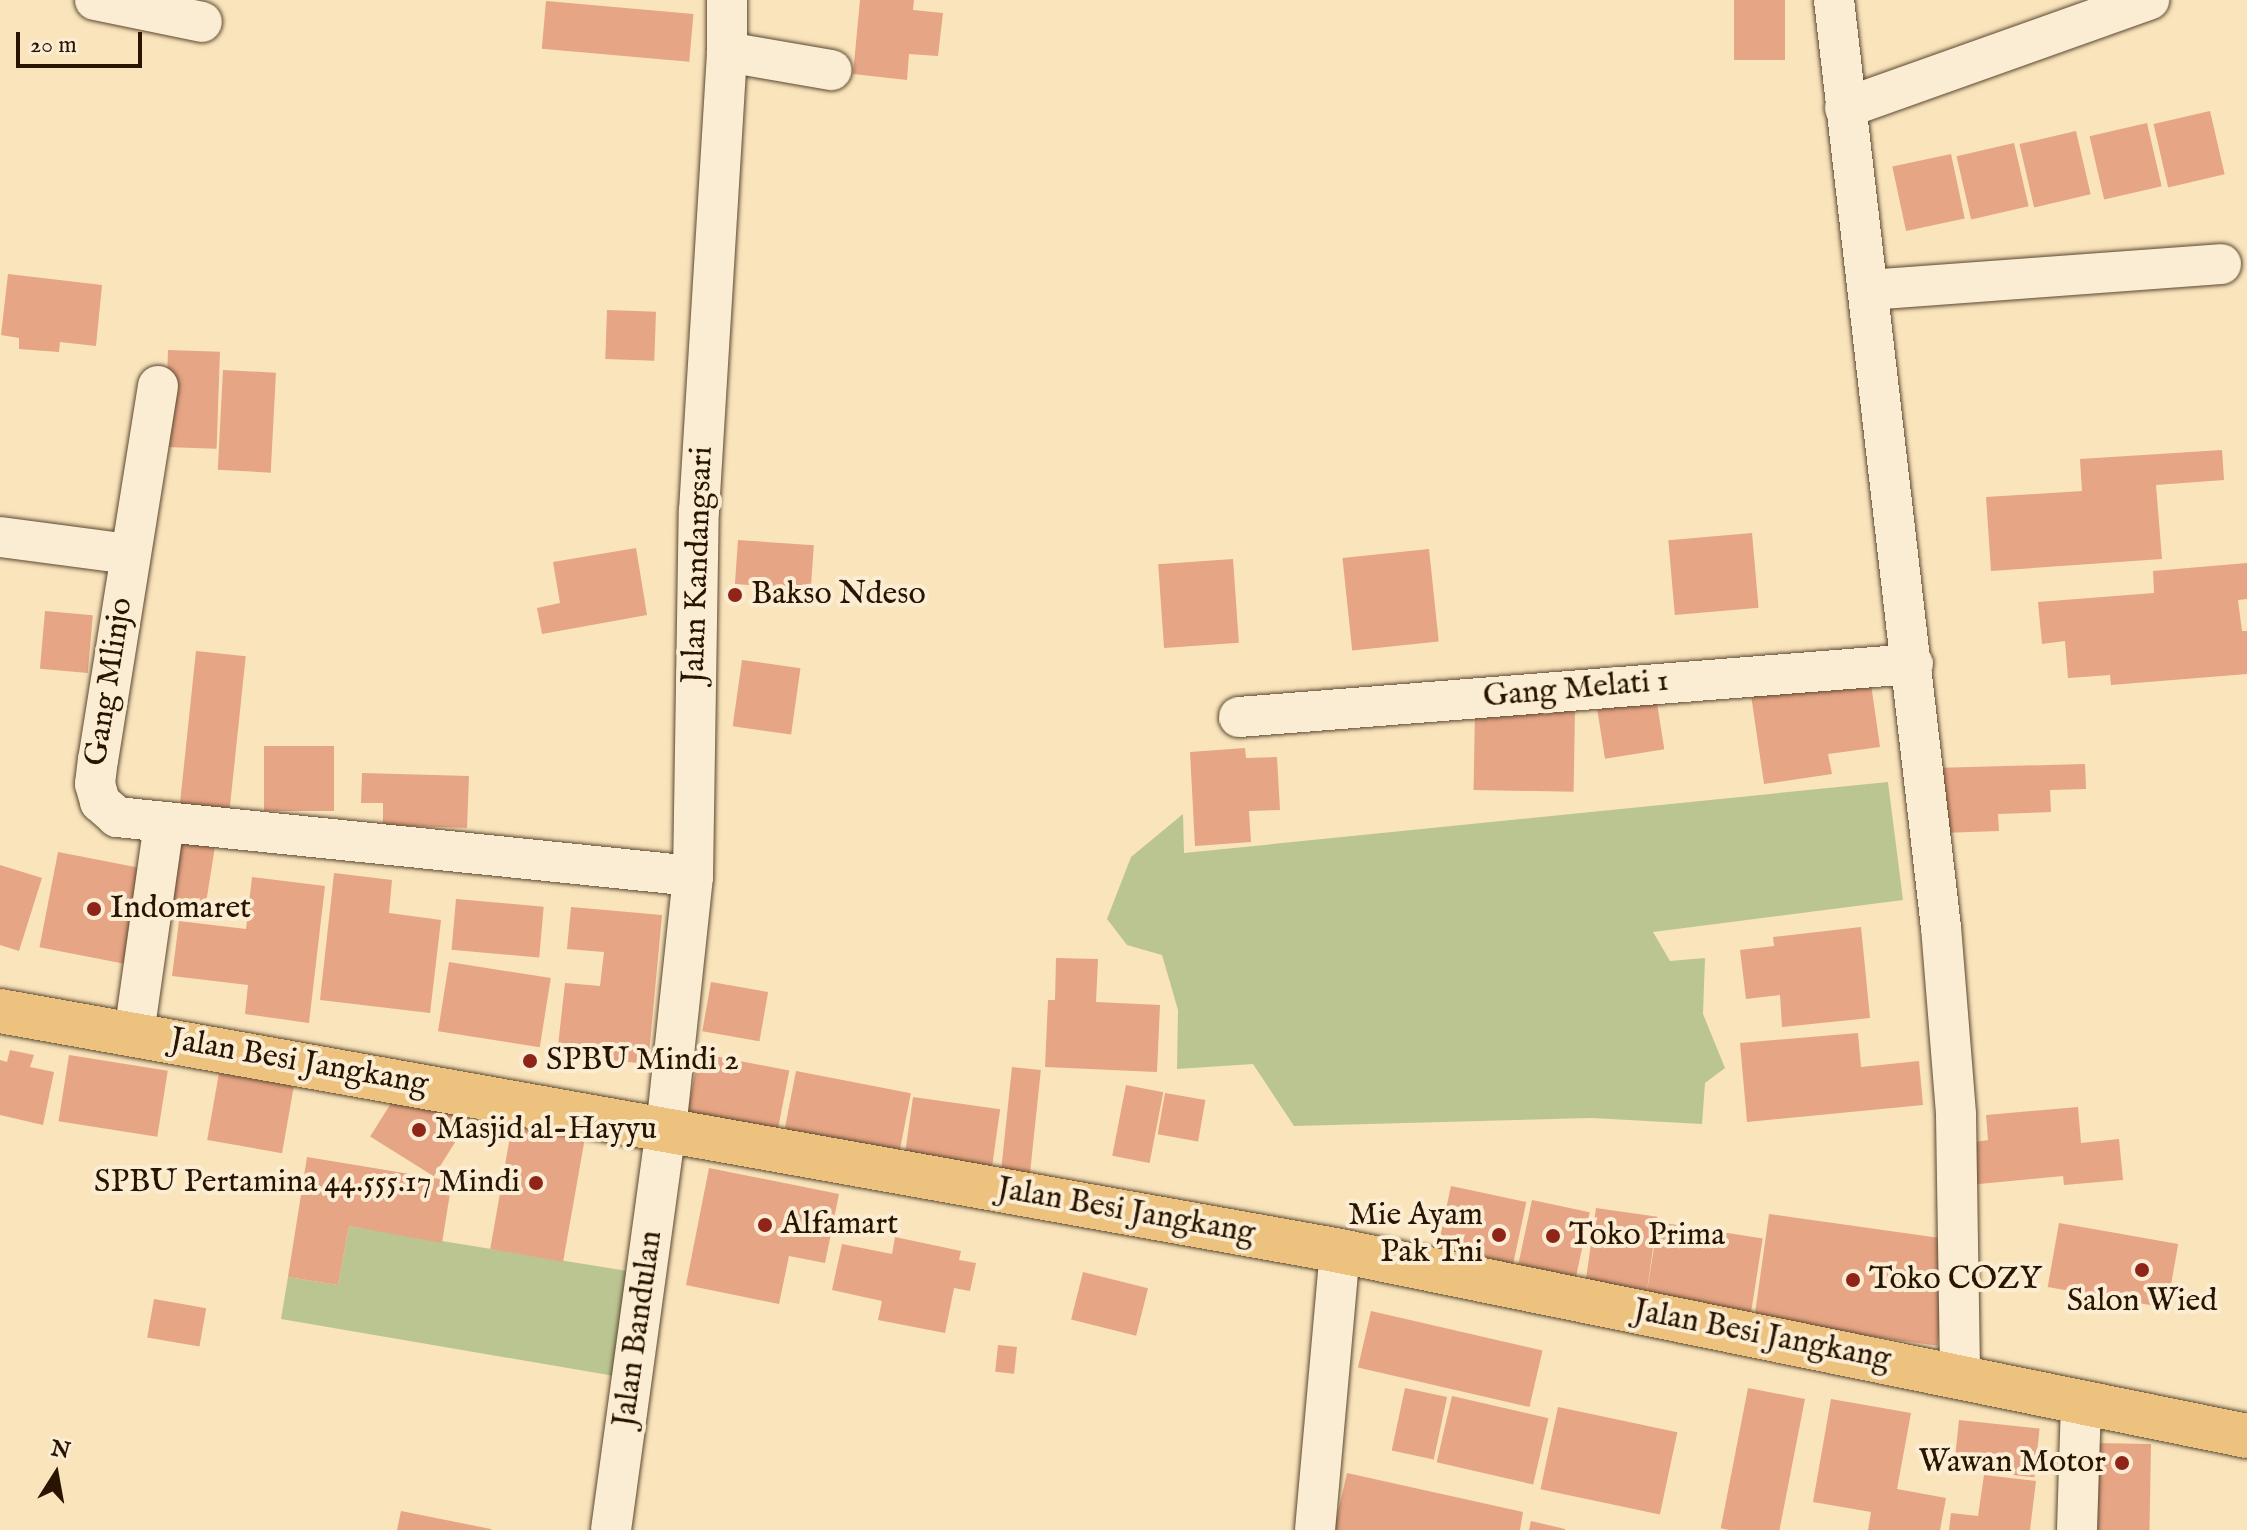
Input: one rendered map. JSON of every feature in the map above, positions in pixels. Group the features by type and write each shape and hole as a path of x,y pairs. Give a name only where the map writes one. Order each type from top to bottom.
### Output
{"main road":[{"name":"Jalan Besi Jangkang","path":"0,1011 1340,1251 2247,1436"}],"street":[{"path":"95,0 202,22"},
{"path":"1834,0 1913,664 1956,1115 1960,1376"},
{"path":"1845,108 2149,0"},
{"name":"Jalan Kandangsari","path":"666,1129 693,876 699,511 727,52 722,1"},
{"path":"727,52 831,70"},
{"path":"1868,290 2221,264"},
{"path":"130,554 158,386"},
{"name":"Gang Mlinjo","path":"0,537 130,554 95,784 100,802 117,817 164,822"},
{"name":"Gang Melati 1","path":"1239,717 1913,664"},
{"path":"134,1034 164,822 693,876"},
{"name":"Jalan Bandulan","path":"611,1530 666,1129"},
{"path":"1315,1530 1340,1251"},
{"path":"2077,1530 2081,1401"}],"green space":[{"path":"1888,782 1903,900 1653,932 1670,961 1705,958 1703,1014 1725,1068 1705,1083 1702,1124 1592,1118 1294,1126 1253,1064 1177,1069 1178,1010 1162,955 1127,945 1107,919 1131,857 1183,814 1184,853"},
{"path":"349,1226 646,1274 632,1379 281,1319 288,1277 338,1285"}],"building":[{"path":"860,0 914,0 913,10 943,13 938,56 909,54 907,80 853,74"},
{"path":"1734,0 1785,0 1785,60 1734,60"},
{"path":"546,1 693,14 689,62 542,49"},
{"path":"2210,111 2225,174 2168,187 2153,124"},
{"path":"2147,123 2162,186 2104,200 2090,136"},
{"path":"2076,131 2091,194 2034,207 2019,144"},
{"path":"2014,143 2029,206 1971,220 1957,156"},
{"path":"1951,154 1965,219 1906,231 1892,166"},
{"path":"8,274 102,285 96,346 60,342 59,352 19,349 19,338 1,335"},
{"path":"607,310 656,312 654,361 605,359"},
{"path":"168,350 220,352 217,449 165,447"},
{"path":"223,370 276,373 271,473 218,470"},
{"path":"2222,450 2224,480 2156,485 2162,559 1991,571 1986,497 2082,491 2080,459"},
{"path":"1752,533 1759,608 1675,615 1668,540"},
{"path":"738,540 814,545 811,589 735,584"},
{"path":"636,548 647,615 542,634 537,608 560,603 553,562"},
{"path":"1429,549 1439,641 1352,651 1342,558"},
{"path":"1233,559 1239,643 1164,648 1158,564"},
{"path":"2247,563 2247,599 2238,600 2242,631 2247,631 2247,674 2111,685 2110,675 2068,678 2065,641 2042,644 2038,602 2154,593 2153,571"},
{"path":"45,611 93,615 88,673 40,669"},
{"path":"196,651 246,656 228,820 179,815"},
{"path":"742,660 800,668 791,735 733,726"},
{"path":"1870,677 1880,747 1828,754 1832,774 1764,784 1751,695"},
{"path":"1656,697 1664,749 1605,759 1597,706"},
{"path":"1475,709 1575,711 1574,792 1474,790"},
{"path":"264,746 334,746 334,811 264,811"},
{"path":"1245,748 1246,758 1277,757 1280,810 1249,811 1251,842 1195,846 1190,752"},
{"path":"2085,764 2086,789 2050,790 2051,812 1998,814 1999,831 1942,833 1933,768"},
{"path":"362,773 469,776 467,828 383,825 383,803 361,803"},
{"path":"178,837 216,843 204,914 167,908"},
{"name":"Indomaret","path":"58,852 149,870 131,965 39,947"},
{"path":"0,865 42,878 19,951 0,945"},
{"path":"334,873 392,880 389,913 441,920 430,1013 320,1000"},
{"path":"252,877 325,886 309,1023 245,1014 248,985 172,976 179,921 246,929"},
{"path":"456,899 544,907 539,957 452,950"},
{"path":"571,907 662,915 648,1064 557,1055 565,983 600,986 604,952 567,949"},
{"path":"1861,927 1870,1018 1782,1027 1780,995 1746,999 1740,950 1774,946 1773,937"},
{"path":"1056,958 1098,959 1096,1002 1160,1005 1157,1072 1045,1067 1048,1000 1055,1000"},
{"path":"449,962 551,978 540,1047 438,1031"},
{"path":"711,982 768,992 759,1041 702,1031"},
{"path":"1858,1033 1861,1067 1919,1061 1923,1105 1747,1122 1740,1043"},
{"path":"10,1050 34,1055 30,1067 54,1072 43,1125 0,1115 0,1060 7,1062"},
{"path":"699,1053 789,1071 777,1132 687,1115"},
{"path":"69,1055 168,1071 157,1137 59,1121"},
{"path":"1012,1067 1041,1070 1030,1173 1001,1170"},
{"path":"796,1071 911,1093 899,1156 784,1134"},
{"path":"219,1073 294,1086 282,1153 207,1140"},
{"name":"Masjid al-Hayyu","path":"403,1084 467,1124 434,1176 370,1137"},
{"path":"1126,1085 1163,1092 1150,1163 1112,1156"},
{"path":"1165,1093 1205,1100 1198,1141 1158,1134"},
{"path":"913,1097 1000,1109 992,1170 905,1157"},
{"path":"2078,1107 2081,1143 2119,1139 2123,1180 2064,1185 2063,1176 1958,1186 1956,1145 1988,1140 1986,1115"},
{"path":"514,1114 587,1127 563,1262 490,1249"},
{"path":"307,1157 452,1181 442,1243 349,1226 338,1285 288,1277"},
{"name":"Alfamart","path":"709,1168 839,1194 825,1263 789,1256 779,1304 686,1285"},
{"path":"1451,1186 1526,1202 1513,1267 1437,1251"},
{"path":"1532,1200 1590,1212 1576,1277 1518,1265"},
{"path":"1596,1208 1657,1217 1646,1296 1585,1287"},
{"name":"Toko COZY","path":"1769,1214 1952,1240 1937,1346 1754,1320"},
{"path":"1658,1222 1763,1239 1751,1314 1646,1297"},
{"path":"2059,1223 2178,1244 2167,1308 2048,1287"},
{"path":"895,1237 961,1251 959,1260 976,1263 970,1291 954,1288 945,1333 878,1320 882,1301 832,1290 842,1244 892,1254"},
{"path":"1083,1272 1148,1288 1136,1336 1071,1320"},
{"path":"154,1299 206,1308 199,1347 147,1337"},
{"path":"1371,1311 1542,1351 1529,1407 1358,1368"},
{"path":"998,1345 1017,1347 1014,1374 995,1372"},
{"path":"1405,1388 1447,1397 1434,1460 1392,1451"},
{"path":"1748,1388 1805,1399 1779,1530 1721,1528"},
{"path":"1452,1396 1548,1418 1533,1485 1437,1462"},
{"path":"1831,1399 1911,1413 1897,1489 1946,1498 1940,1530 1868,1530 1871,1512 1813,1502"},
{"path":"1558,1407 1677,1432 1660,1515 1541,1489"},
{"path":"1959,1420 2040,1428 2034,1477 1954,1469"},
{"path":"2094,1443 2151,1444 2149,1530 2092,1530"},
{"path":"1347,1473 1523,1512 1520,1530 1334,1530"},
{"path":"1984,1475 2036,1481 2030,1530 1949,1530 1951,1513 1978,1516"},
{"path":"401,1511 491,1529 491,1530 397,1530"},
{"path":"1531,1521 1565,1529 1565,1530 1529,1530"}],"place":[{"name":"Bakso Ndeso","path":"735,595"},
{"name":"Indomaret","path":"94,909"},
{"name":"SPBU Mindi 2","path":"530,1061"},
{"name":"Masjid al-Hayyu","path":"419,1130"},
{"name":"SPBU Pertamina 44.555.17 Mindi","path":"536,1183"},
{"name":"Alfamart","path":"765,1225"},
{"name":"Mie Ayam Pak Tni","path":"1499,1235"},
{"name":"Toko Prima","path":"1553,1236"},
{"name":"Salon Wied","path":"2142,1270"},
{"name":"Toko COZY","path":"1853,1280"},
{"name":"Wawan Motor","path":"2122,1463"}]}
